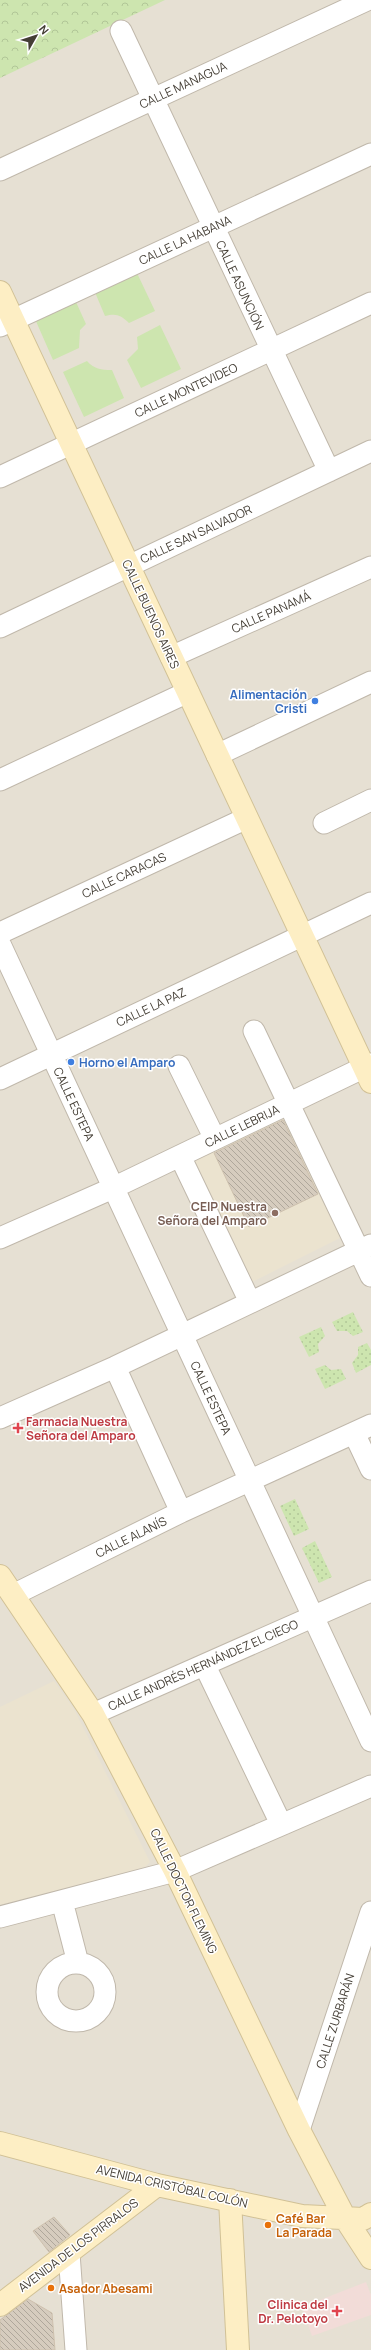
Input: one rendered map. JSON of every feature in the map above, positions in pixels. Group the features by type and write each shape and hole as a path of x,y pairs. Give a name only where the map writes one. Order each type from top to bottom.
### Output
{"street":[{"name":"CALLE MANAGUA","path":"0,170 366,0"},
{"name":"CALLE ASUNCIÓN","path":"121,31 328,471"},
{"name":"CALLE LA HABANA","path":"6,323 371,154"},
{"name":"CALLE BUENOS AIRES","path":"0,292 6,323 71,444 302,935 369,1071"},
{"name":"CALLE MONTEVIDEO","path":"0,477 371,303"},
{"name":"CALLE SAN SALVADOR","path":"0,627 371,451"},
{"name":"CALLE PANAMÁ","path":"171,657 371,567"},
{"path":"217,755 371,682"},
{"path":"0,780 188,692"},
{"path":"324,823 371,800"},
{"name":"CALLE CARACAS","path":"0,933 247,818"},
{"name":"CALLE LA PAZ","path":"0,1078 371,903"},
{"name":"CALLE ESTEPA","path":"0,944 371,1741"},
{"path":"254,1031 365,1248 371,1276"},
{"path":"179,1066 215,1139"},
{"name":"CALLE LEBRIJA","path":"0,1238 113,1188 290,1103 369,1071"},
{"path":"180,1156 250,1302"},
{"path":"0,1418 115,1367 365,1248"},
{"path":"115,1367 181,1512"},
{"path":"362,1429 371,1469"},
{"name":"CALLE ALANÍS","path":"13,1595 181,1512 250,1482 362,1429"},
{"name":"CALLE DOCTOR FLEMING","path":"0,1576 93,1714 175,1871 299,2130 345,2218 371,2258"},
{"name":"CALLE ANDRÉS HERNÁNDEZ EL CIEGO","path":"93,1714 205,1666 371,1591"},
{"path":"205,1666 281,1824"},
{"path":"0,1917 175,1871 371,1786"},
{"path":"62,1901 78,1963"},
{"name":"CALLE ZURBARÁN","path":"299,2130 371,1912"},
{"name":"AVENIDA CRISTÓBAL COLÓN","path":"0,2143 157,2186 302,2216 363,2219 371,2214"},
{"name":"AVENIDA DE LOS PIRRALOS","path":"0,2305 157,2186"},
{"path":"230,2200 238,2350"},
{"path":"69,2253 76,2350"}],"shaded area":[{"path":"0,0 371,0 371,2350 0,2350"},
{"name":"CEIP Nuestra Señora del Amparo","path":"287,1112 346,1235 248,1284 191,1160"},
{"path":"54,1681 74,1709 150,1862 144,1868 0,1907 0,1707"},
{"name":"Clinica del Dr. Pelotoyo","path":"366,2282 371,2295 371,2315 312,2336 302,2307"}],"green space":[{"path":"0,0 165,0 0,78"},
{"path":"136,271 155,311 129,323 118,315 105,316 94,290"},
{"path":"76,302 86,324 80,330 79,348 53,360 35,319"},
{"path":"160,325 181,369 141,388 127,360 138,349 137,337"},
{"path":"87,361 92,366 104,370 112,370 124,398 84,417 63,372"},
{"path":"353,1312 363,1332 353,1336 347,1331 337,1331 332,1322"},
{"path":"321,1327 325,1336 318,1344 319,1352 309,1357 299,1337"},
{"path":"367,1343 371,1350 371,1365 356,1373 352,1363 358,1355 358,1347"},
{"path":"325,1365 331,1370 341,1369 346,1379 325,1389 315,1369"},
{"path":"295,1499 309,1529 294,1536 280,1506"},
{"path":"315,1541 332,1577 319,1583 302,1548"}],"building":[{"path":"283,1120 318,1194 249,1227 214,1153"},
{"path":"54,2217 70,2235 49,2252 33,2231"},
{"path":"28,2299 52,2313 55,2350 0,2350 0,2320"}],"place":[{"name":"Alimentación Cristi","path":"315,701"},
{"name":"Horno el Amparo","path":"71,1062"},
{"name":"CEIP Nuestra Señora del Amparo","path":"275,1213"},
{"name":"Farmacia Nuestra Señora del Amparo","path":"18,1428"},
{"name":"Café Bar La Parada","path":"268,2225"},
{"name":"Asador Abesami","path":"51,2288"},
{"name":"Clinica del Dr. Pelotoyo","path":"337,2311"}]}
